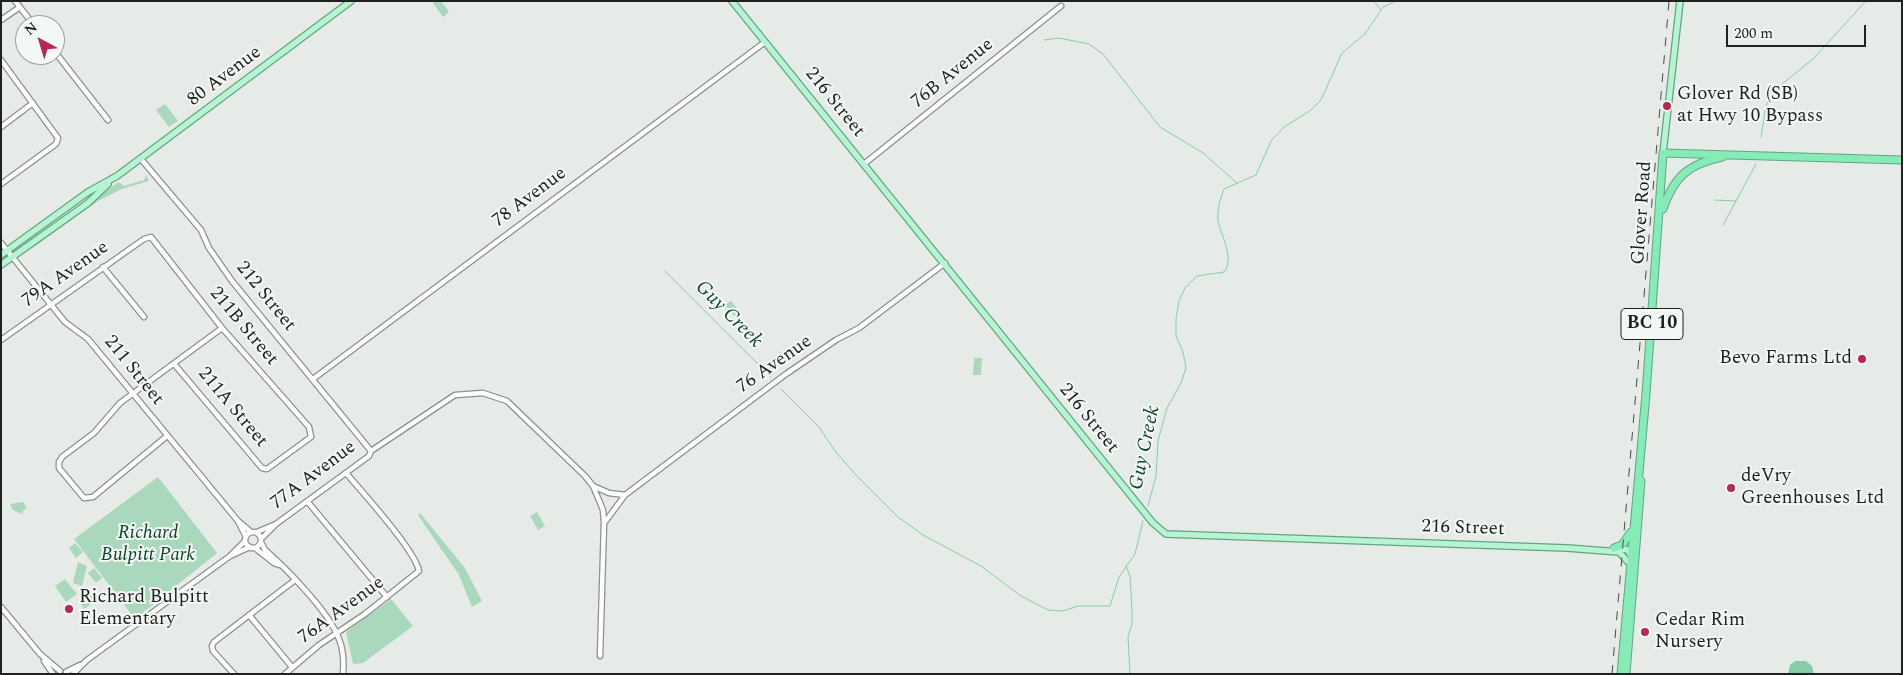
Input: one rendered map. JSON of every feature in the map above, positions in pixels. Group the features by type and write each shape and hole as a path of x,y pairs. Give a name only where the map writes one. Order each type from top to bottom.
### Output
{"highway":[{"path":"1663,153 1902,160"},
{"name":"Glover Road","path":"1626,674 1631,554 1660,219 1663,153"},
{"path":"1660,219 1672,188 1689,169 1706,161 1741,155"},
{"name":"Glover Road","path":"1621,674 1632,563 1640,508 1643,428"},
{"path":"1614,548 1622,545 1630,536 1634,512"}],"main road":[{"name":"80 Avenue","path":"1,255 88,192 117,176 141,159 351,1"},
{"name":"216 Street","path":"732,1 1153,523 1166,534 1567,548 1619,552 1632,563"},
{"name":"Glover Road","path":"1663,153 1680,1"},
{"name":"80 Avenue","path":"1,265 88,203 117,176"},
{"path":"1567,548 1614,548 1624,549 1631,554"}],"street":[{"path":"15,1 26,15"},
{"name":"76B Avenue","path":"864,164 1061,6"},
{"path":"1,20 20,7"},
{"name":"78 Avenue","path":"313,379 765,42"},
{"path":"1,60 58,138 56,144 1,184"},
{"path":"65,65 108,120"},
{"path":"1,126 33,103"},
{"name":"212 Street","path":"141,159 201,230 209,248 232,281 371,451"},
{"name":"79A Avenue","path":"1,340 103,267 144,239 151,237"},
{"name":"211B Street","path":"151,237 222,328 308,428 311,436 306,442 267,469"},
{"name":"211 Street","path":"1,243 65,322 88,339 238,521 254,532 261,540"},
{"name":"76 Avenue","path":"604,523 625,495 786,374 836,340 859,328 945,263"},
{"path":"103,267 144,317"},
{"path":"167,436 146,451 119,476 88,498 84,498 59,468 58,462 94,433 113,409 175,365 222,328"},
{"name":"211A Street","path":"175,365 262,468 267,469"},
{"name":"77A Avenue","path":"253,548 276,524 369,456 371,451 455,395 483,393 507,400 538,428 593,486"},
{"name":"76A Avenue","path":"285,674 319,644 365,614 418,574 417,564 408,551 346,473"},
{"path":"593,486 609,493 625,495"},
{"path":"593,486 603,510 604,523 600,656"},
{"path":"307,501 386,597"},
{"name":"211 Street","path":"238,521 246,539 253,548"},
{"name":"77A Avenue","path":"254,532 276,524"},
{"path":"1,607 56,673 67,673 230,556 254,532"},
{"path":"261,540 265,550 295,580 336,633 343,651 343,674"},
{"path":"230,556 253,548 279,565"},
{"path":"234,674 212,646 214,642 295,580"},
{"path":"249,615 292,667"},
{"path":"40,654 56,673"},
{"path":"73,674 87,660"}],"green space":[{"path":"441,1 449,12 443,17 433,3"},
{"path":"165,104 178,121 169,127 156,110"},
{"path":"146,175 149,181 122,189 98,201 20,257 118,182 124,186 144,180"},
{"path":"731,301 742,314 736,318 725,305"},
{"path":"974,358 982,358 981,375 973,375"},
{"name":"Richard Bulpitt Park","path":"158,477 217,553 135,619 74,539"},
{"path":"23,502 27,509 24,509 22,514 13,510 10,504"},
{"path":"537,512 545,526 538,530 530,516"},
{"path":"420,513 465,568 482,601 472,607 459,575 418,515"},
{"path":"75,543 83,552 76,558 69,548"},
{"path":"78,562 87,566 82,586 73,583"},
{"path":"94,568 102,578 96,583 88,573"},
{"path":"65,579 77,594 66,602 55,586"},
{"path":"89,590 95,595 95,601 84,609 80,603 80,597"},
{"path":"391,599 413,626 363,663 353,664 346,632"}],"shaded area":[{"path":"1795,661 1806,661 1812,666 1814,674 1788,674 1790,665"}],"waterway":[{"path":"1374,1 1380,9"},
{"name":"Guy Creek","path":"1148,506 1156,476 1158,441 1167,408 1181,383 1186,368 1183,352 1176,336 1179,301 1185,288 1197,276 1224,272 1227,267 1228,254 1218,221 1219,205 1224,189 1256,175 1271,141 1284,127 1311,110 1321,100 1342,53 1365,34 1383,7 1396,1"},
{"path":"1761,137 1766,106 1771,93 1813,59 1866,1"},
{"path":"1044,40 1059,38 1089,44 1103,54 1160,127 1203,153 1237,183"},
{"path":"1723,225 1756,164"},
{"path":"1715,200 1736,201"},
{"name":"Guy Creek","path":"665,271 771,377"},
{"name":"Guy Creek","path":"781,389 819,427 835,451 855,474 898,517 923,535 981,566 1021,596 1048,610 1063,611 1078,606 1110,606 1119,577 1135,554 1143,521"},
{"path":"1126,566 1130,576 1132,609 1132,624 1128,637 1130,674"}],"railway":[{"path":"1612,674 1669,1"}],"place":[{"name":"Glover Rd (SB) at Hwy 10 Bypass","path":"1667,106"},
{"name":"Bevo Farms Ltd","path":"1862,359"},
{"name":"deVry Greenhouses Ltd","path":"1731,488"},
{"name":"Richard Bulpitt Elementary","path":"69,609"},
{"name":"Cedar Rim Nursery","path":"1645,632"}]}
